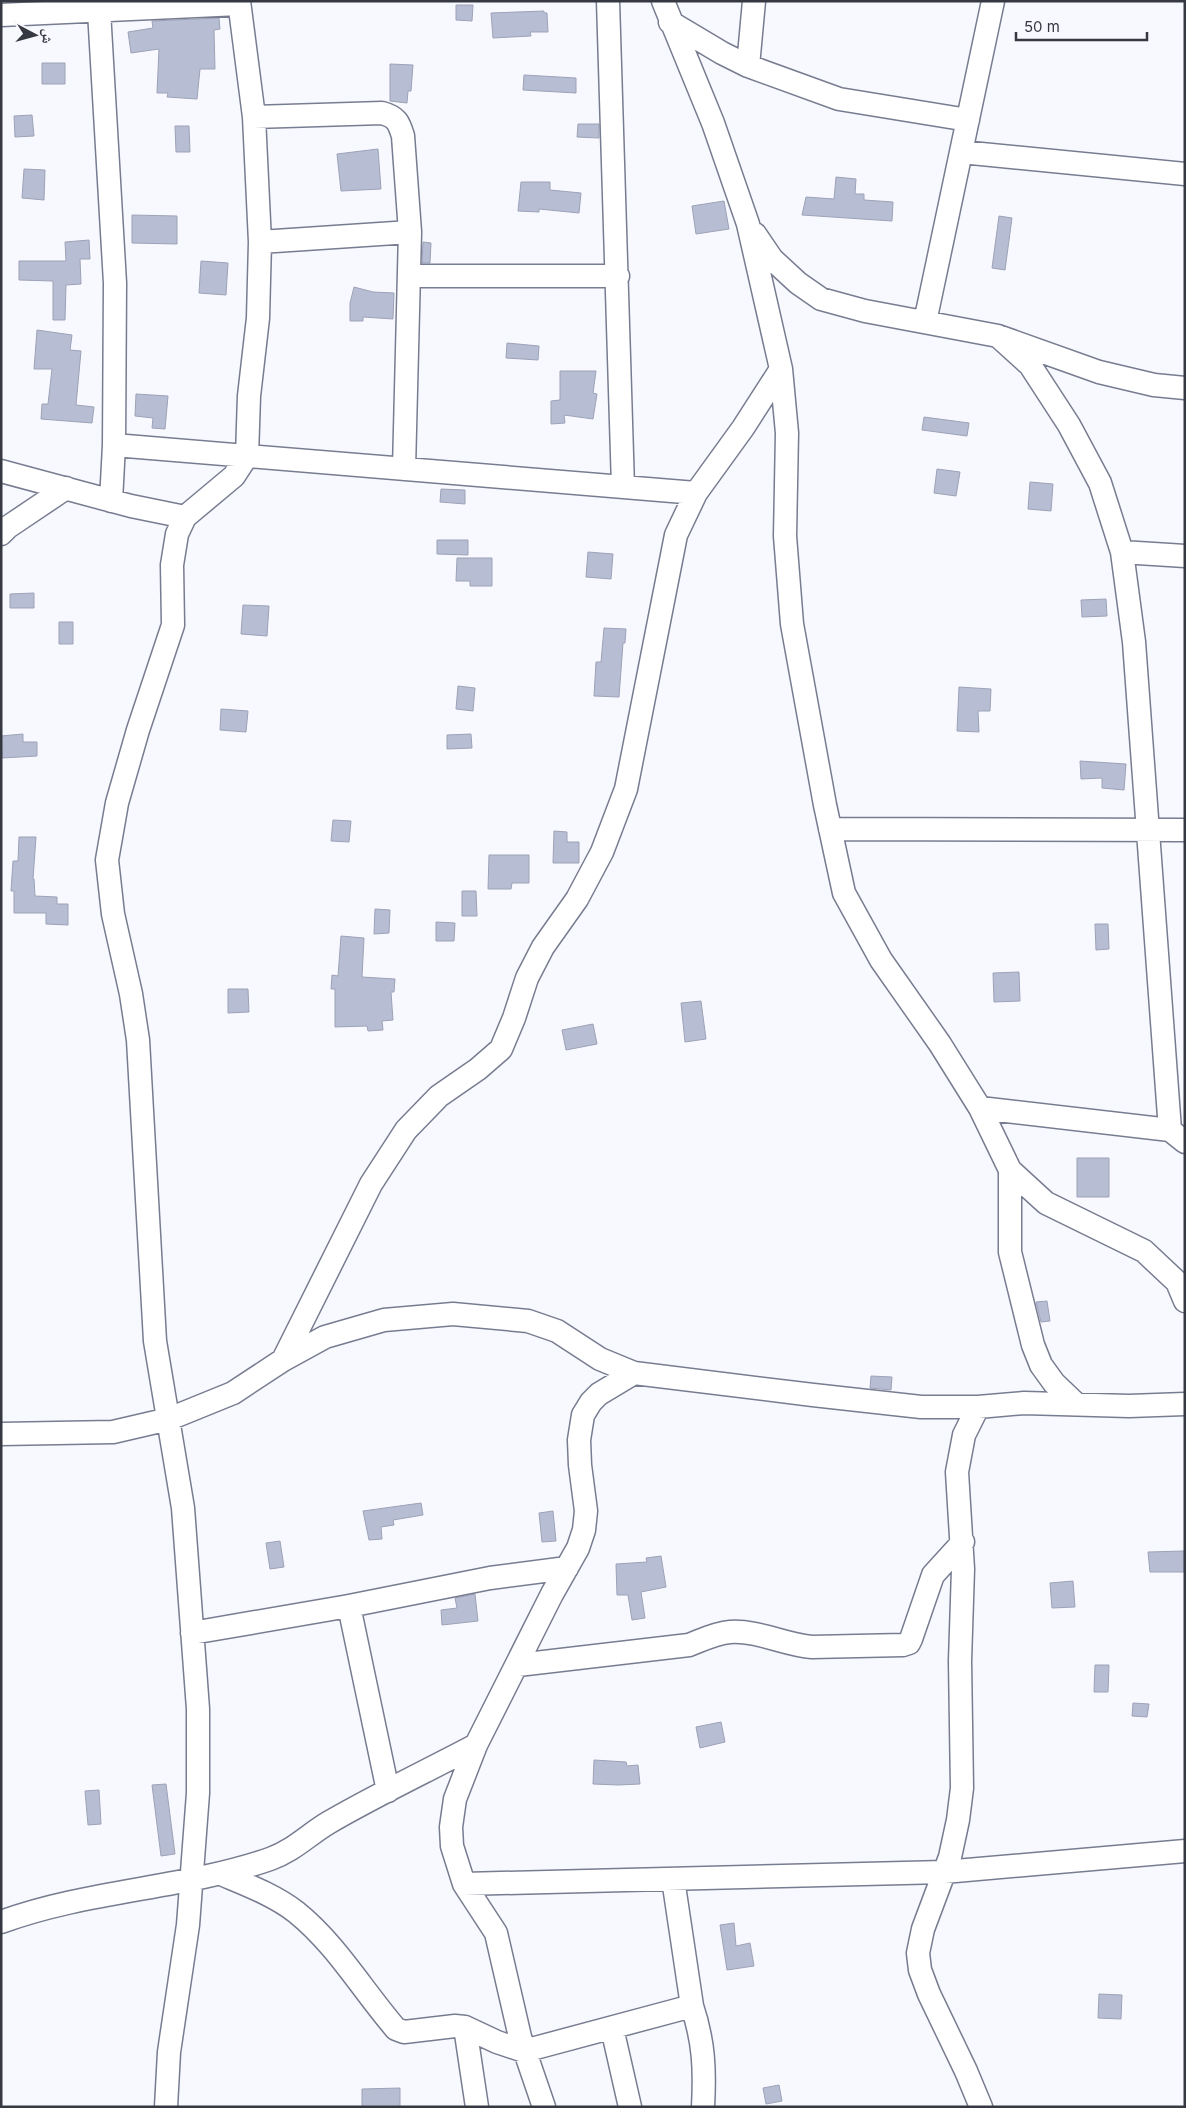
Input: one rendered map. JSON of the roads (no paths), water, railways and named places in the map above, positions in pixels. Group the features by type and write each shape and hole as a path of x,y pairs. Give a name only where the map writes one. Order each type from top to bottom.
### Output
{"street":[{"path":"608,1 618,276 623,487"},
{"path":"748,66 754,1"},
{"path":"925,322 992,1"},
{"path":"1,15 25,8 98,11 239,3 254,117 260,242 258,318 249,396 246,456 234,476 185,517 177,534 172,565 173,625 128,767 118,803 107,860 112,914 132,994 138,1040 155,1341 183,1508 198,1709 198,1793 192,1880 188,1925 169,2052 166,2107"},
{"path":"98,11 115,283 114,445 111,501"},
{"path":"667,12 722,53 748,66 840,98 968,120"},
{"path":"667,12 713,123 748,224 781,369 787,433 785,536 792,624 830,830 844,893 881,960 940,1044 980,1108 1010,1170 1046,1203 1144,1251 1177,1282 1185,1301"},
{"path":"254,117 382,113 392,116 399,122 403,136 410,232 404,469"},
{"path":"961,152 1185,174"},
{"path":"748,224 772,259 798,283 821,299 865,311 998,336 1099,372 1154,385 1185,388"},
{"path":"260,242 410,232"},
{"path":"409,276 618,276"},
{"path":"980,1108 1177,1136 1148,830 1134,642 1122,552 1100,483 1069,425 1030,365 998,336"},
{"path":"283,1360 371,1184 406,1130 439,1096 478,1069 501,1049 514,1018 527,978 543,947 577,899 602,852 626,789 676,535 696,493 781,369"},
{"path":"114,445 696,493"},
{"path":"1,471 111,501 185,517"},
{"path":"1,534 8,527 66,488"},
{"path":"1122,552 1185,556"},
{"path":"830,830 1185,830"},
{"path":"1010,1170 1010,1252 1034,1345 1041,1365 1054,1383 1076,1404"},
{"path":"1,1434 113,1432 169,1419 233,1393 283,1360 325,1337 384,1320 453,1314 528,1321 557,1331 600,1359 634,1373 921,1407 978,1407 1024,1403 1129,1406 1185,1404"},
{"path":"544,2107 520,2037 496,1933 464,1884 452,1846 451,1827 455,1799 476,1745 518,1665 552,1594 578,1548 584,1530 586,1511 579,1440 583,1416 591,1402 599,1394 634,1373"},
{"path":"978,1407 964,1436 957,1472 963,1542 960,1661 962,1788 958,1820 944,1872 924,1929 918,1953 920,1970 981,2107"},
{"path":"518,1665 689,1645 713,1635 730,1632 747,1633 812,1648 903,1645 909,1643 911,1639 933,1575 963,1542"},
{"path":"192,1633 349,1606 490,1578 567,1568"},
{"path":"349,1606 388,1791"},
{"path":"1,1922 39,1909 221,1874 288,1852 327,1824 476,1745"},
{"path":"464,1884 944,1872 1185,1852"},
{"path":"221,1874 277,1899 297,1913 327,1942 396,2029 412,2032 455,2026 465,2027 497,2042 524,2051 692,2006"},
{"path":"673,1879 692,2006 698,2024 705,2064 703,2107"},
{"path":"465,2027 477,2107"},
{"path":"612,2028 630,2107"}]}
